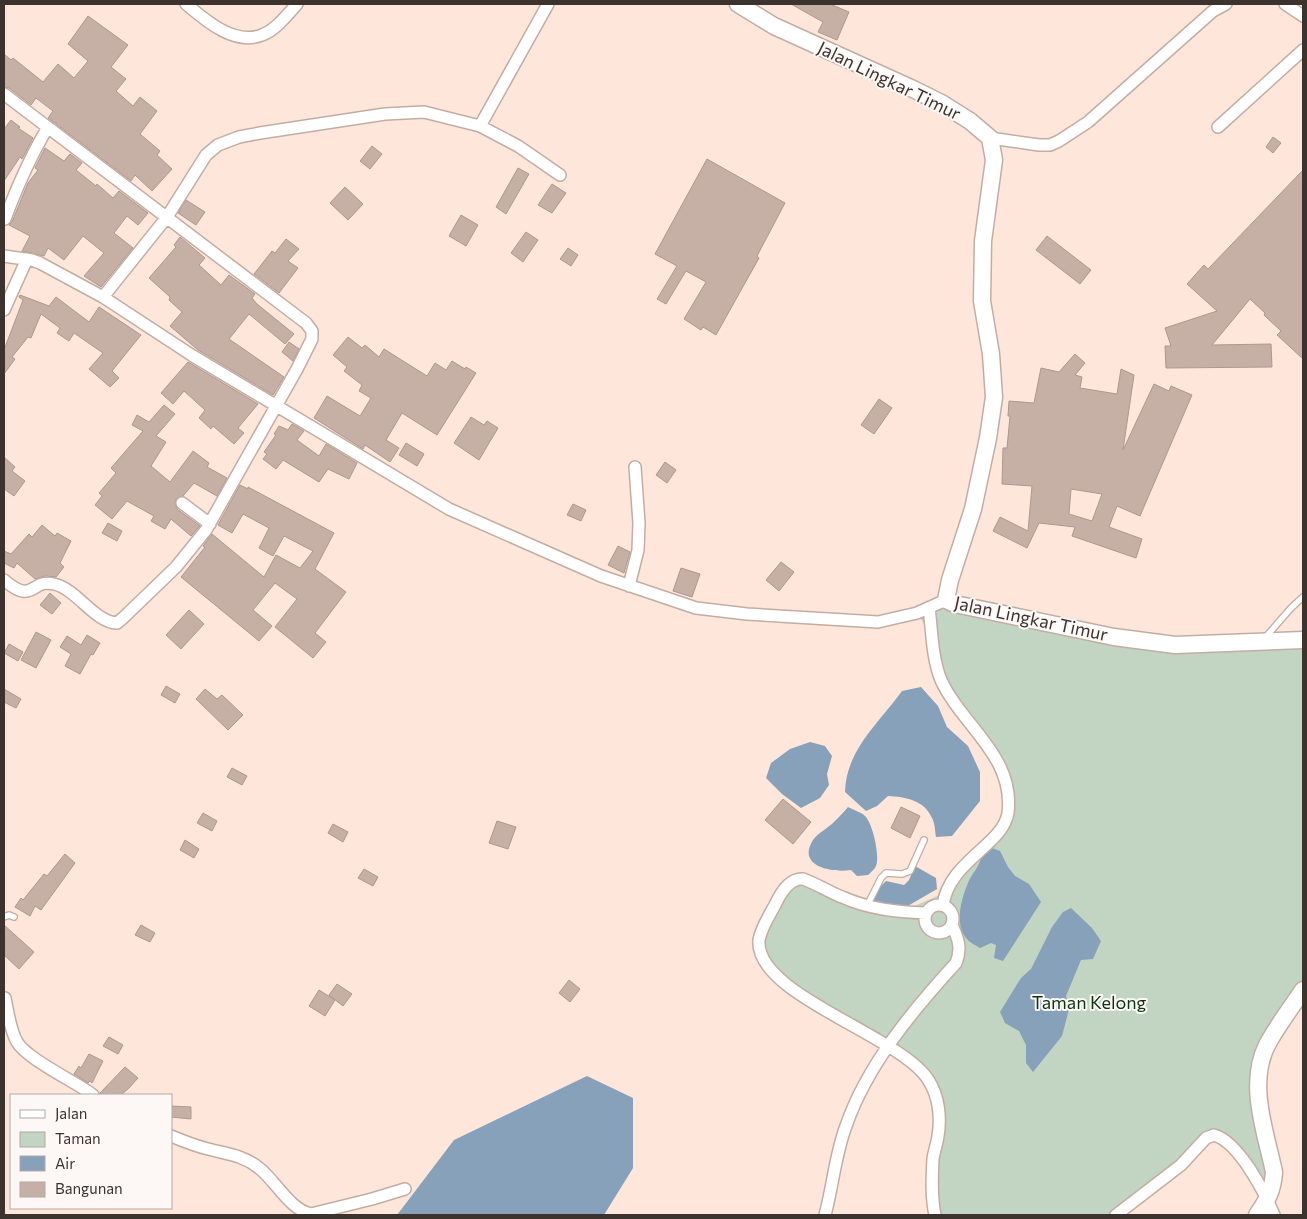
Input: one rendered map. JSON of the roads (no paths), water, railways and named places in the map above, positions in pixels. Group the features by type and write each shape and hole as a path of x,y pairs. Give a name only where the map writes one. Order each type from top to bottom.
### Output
{"main road":[{"name":"Jalan Lingkar Timur","path":"738,4 774,26 943,104 970,121 990,138 994,160 983,241 982,301 991,354 994,397 974,509 950,580 946,600 954,604 1131,639 1175,644 1303,640"},
{"path":"1257,1215 1268,1200 1272,1190 1274,1172 1258,1098 1260,1064 1267,1046 1303,990"}],"street":[{"path":"186,4 208,22 233,34 248,37 262,35 275,26 297,4"},
{"path":"480,126 548,4"},
{"path":"990,138 1039,145 1050,145 1059,141 1088,122 1213,11 1226,4"},
{"path":"1285,4 1303,16"},
{"path":"1218,126 1303,50"},
{"path":"4,94 306,323 312,331 312,339 210,524 173,571 143,601 117,623 107,621 82,601 54,584 42,585 27,592 21,592 4,580"},
{"path":"103,297 167,217 206,154 218,145 239,137 366,117 424,112 480,126 518,146 560,175"},
{"path":"5,219 28,163 48,127"},
{"path":"4,256 40,263 103,297 192,356 460,515 628,586 696,608 747,614 878,622 917,613 946,600"},
{"path":"4,310 27,259"},
{"path":"628,586 638,550 639,524 635,467"},
{"path":"182,502 210,524"},
{"path":"929,608 937,667 942,681 963,715 996,756 1008,797 1006,820 999,832 968,860 954,877 946,892 943,905"},
{"path":"926,912 926,922 931,930 940,933 946,932 954,920 951,911 943,905 933,906 926,912 886,910 867,906 797,878 788,885 779,897 761,932 759,942 766,963 773,973 810,1000 910,1060 931,1083 939,1116 938,1136 933,1157 932,1199 935,1215"},
{"path":"825,1215 839,1148 852,1109 887,1046 956,963 960,955 960,946 952,925"},
{"path":"4,997 18,1044 28,1054 92,1094"},
{"path":"1116,1215 1181,1165 1206,1138 1214,1135 1228,1143 1235,1150 1268,1200 1274,1215"},
{"path":"172,1136 207,1149 244,1158 260,1169 297,1207 311,1214 406,1189"}],"lane":[{"path":"1262,640 1303,597"},
{"path":"867,906 881,878 886,873 902,874 910,871 924,840"},
{"path":"4,917 9,915 14,917"}],"water":[{"path":"921,687 938,706 947,727 968,746 980,772 980,801 952,836 936,837 934,822 929,812 919,803 901,797 888,796 877,806 866,811 845,792 851,763 865,738 902,691"},
{"path":"810,742 825,746 832,756 827,774 829,785 820,798 801,808 782,794 766,778 771,763 790,749"},
{"path":"848,807 865,816 873,833 877,861 875,867 868,875 857,876 851,870 827,869 813,862 809,856 809,849 813,840"},
{"path":"992,848 1000,851 1015,876 1029,884 1041,902 1003,961 994,958 996,945 991,943 980,948 968,940 963,933 960,919 965,889 978,865 982,851"},
{"path":"915,866 936,878 937,889 906,907 871,903 886,881 904,885 909,880"},
{"path":"1071,908 1092,928 1101,941 1093,959 1081,960 1066,996 1069,1009 1062,1036 1033,1072 1026,1063 1026,1045 1019,1031 1005,1023 1000,1012 1021,978 1031,969 1052,927 1063,912"},
{"path":"587,1076 633,1098 633,1168 604,1215 397,1215 454,1140"}],"park label":[{"name":"Taman Kelong","path":"1089,1003"}]}
